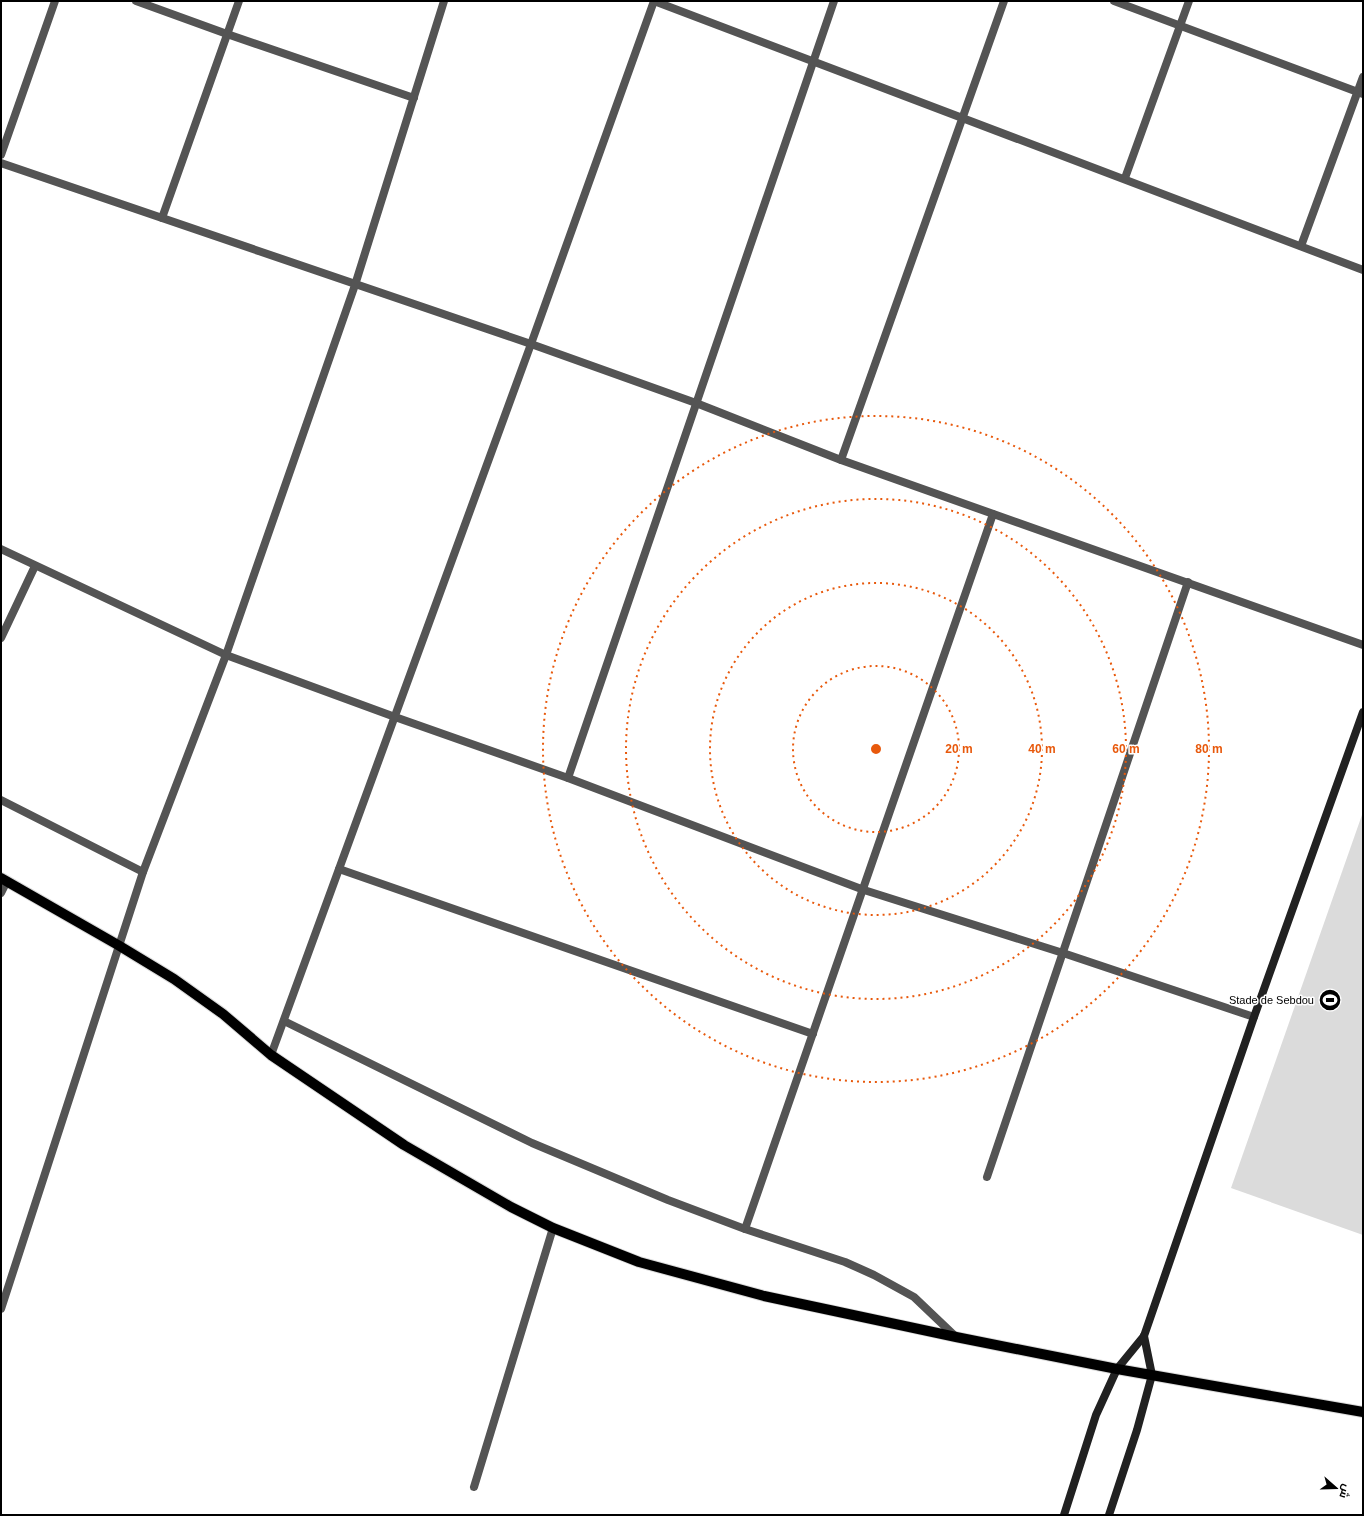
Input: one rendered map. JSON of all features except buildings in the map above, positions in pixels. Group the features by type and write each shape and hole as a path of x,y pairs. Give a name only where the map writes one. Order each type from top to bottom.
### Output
{"main road":[{"path":"1064,1515 1096,1415 1117,1369 1144,1336 1254,1017 1363,712"},
{"path":"4,879 174,979 223,1014 271,1055 404,1145 511,1207 553,1228 639,1262 764,1296 956,1337 1117,1369 1363,1412"},
{"path":"1108,1515 1137,1430 1152,1375 1144,1336"}],"street":[{"path":"1,155 55,1"},
{"path":"136,1 414,98"},
{"path":"162,218 239,1"},
{"path":"1,1308 143,872 226,655 355,285 444,1"},
{"path":"271,1055 531,344 654,1 961,118 1125,178 1363,270"},
{"path":"568,778 812,61 834,1"},
{"path":"841,460 961,118 1004,1"},
{"path":"1114,1 1360,93"},
{"path":"1125,178 1189,1"},
{"path":"1301,246 1360,93 1363,77"},
{"path":"1,163 531,344 696,403 841,460 1363,644"},
{"path":"745,1229 994,514"},
{"path":"1,549 226,655 568,778 864,890 1063,953 1254,1017"},
{"path":"1,638 35,566"},
{"path":"987,1177 1188,582"},
{"path":"1,800 143,872"},
{"path":"339,869 813,1034"},
{"path":"1,894 4,879"},
{"path":"284,1021 532,1142 668,1200 745,1229 845,1262 874,1275 914,1296 956,1337"},
{"path":"474,1487 553,1228"}],"shaded area":[{"name":"Stade de Sebdou","path":"1363,812 1363,1235 1231,1188"}],"place":[{"name":"Stade de Sebdou","path":"1330,1000"}]}
